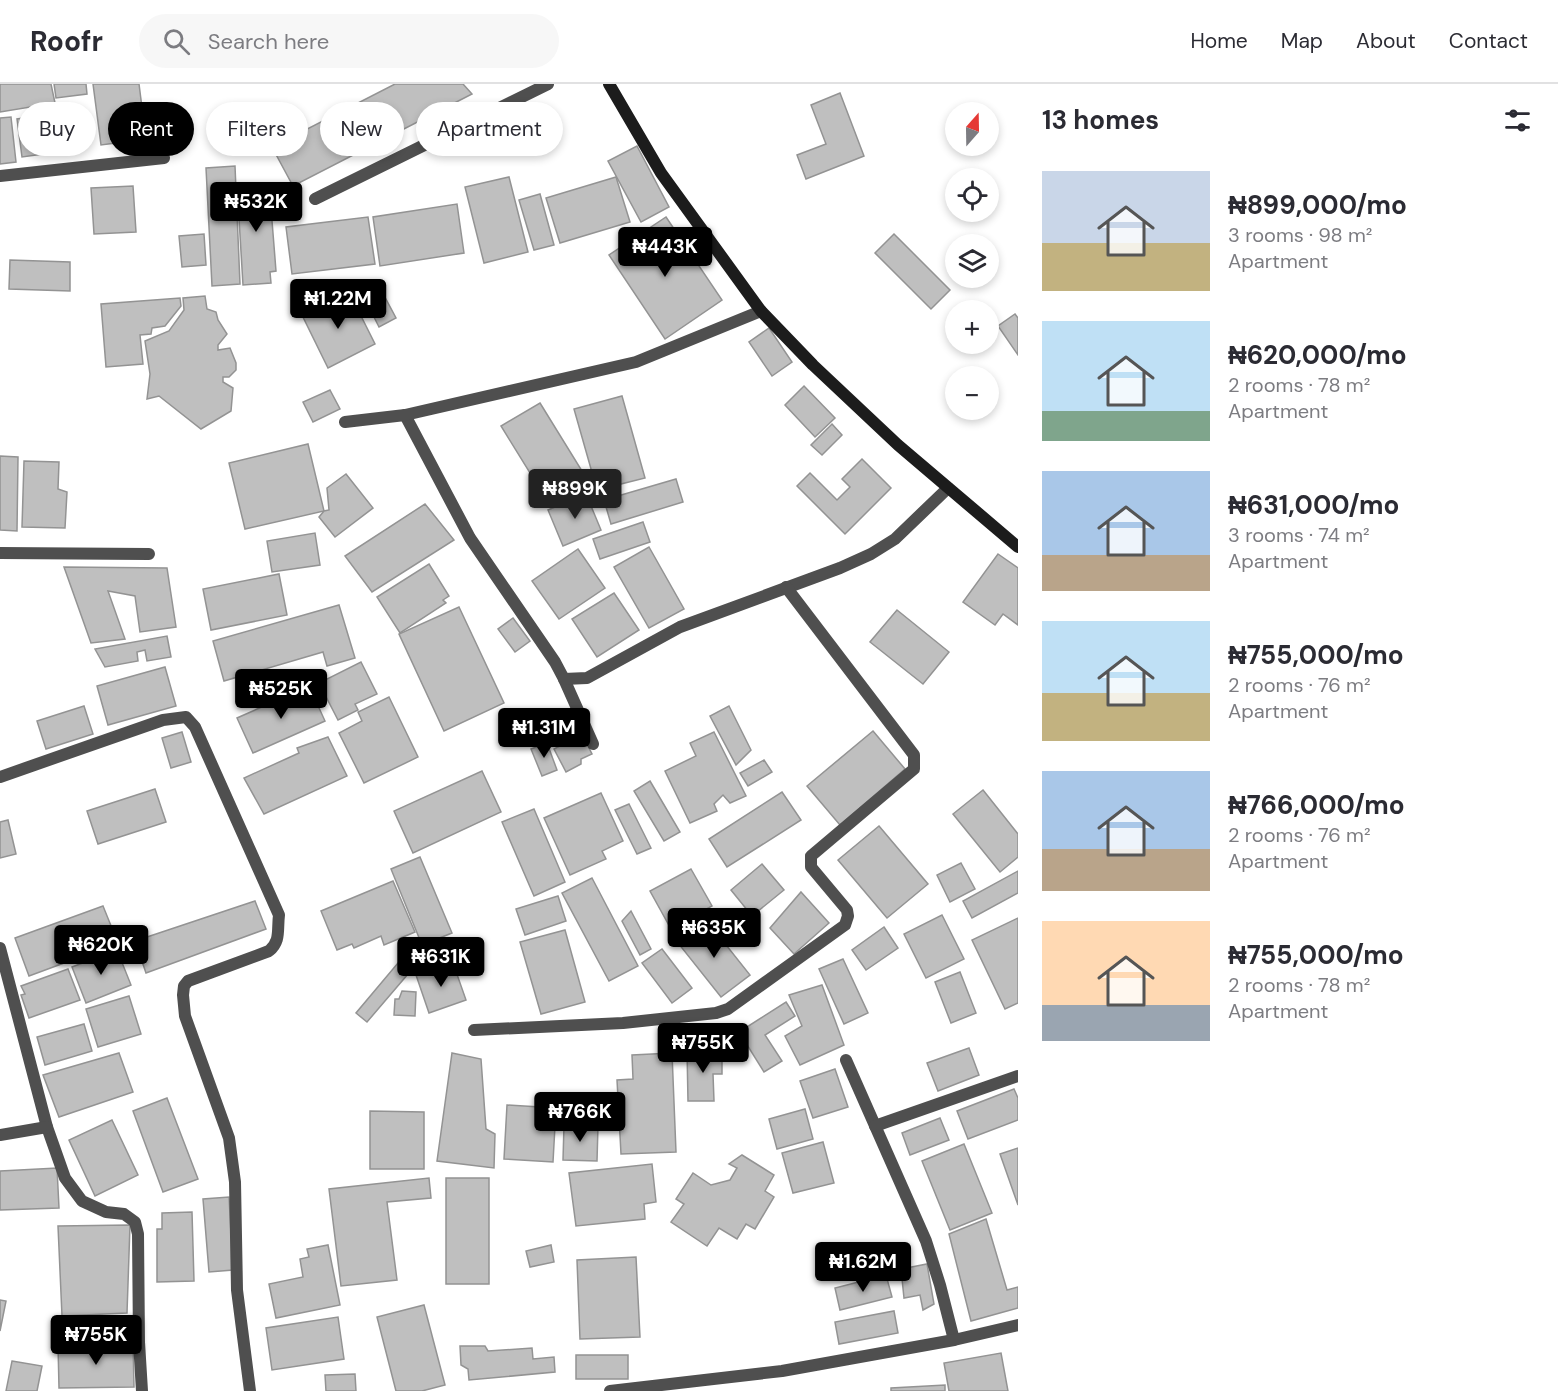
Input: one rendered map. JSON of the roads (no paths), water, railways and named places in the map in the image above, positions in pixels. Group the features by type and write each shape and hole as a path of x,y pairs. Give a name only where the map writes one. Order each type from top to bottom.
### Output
{"street":[{"path":"315,199 548,84"},
{"path":"609,84 661,173 760,310 830,381 898,445 1018,547"},
{"path":"0,176 164,158"},
{"path":"345,422 405,415 636,362 760,310"},
{"path":"405,415 470,537 564,679 593,744"},
{"path":"564,679 586,678 680,627 840,568 895,539 948,488"},
{"path":"0,553 149,554"},
{"path":"474,1030 623,1023 716,1013 728,1009 845,925 847,910 811,867 811,856 914,769 914,755 786,587"},
{"path":"0,777 163,720 186,717 195,727 279,915 279,935 274,946 268,951 188,981 184,986 183,995 185,1016 229,1138 235,1182 237,1290 250,1391"},
{"path":"0,948 47,1127 64,1178 82,1201 106,1212 124,1214 135,1222 138,1234 142,1391"},
{"path":"846,1060 926,1241 954,1340"},
{"path":"875,1126 1018,1076"},
{"path":"0,1135 47,1127"},
{"path":"610,1391 782,1371 954,1340 1018,1325"}]}
